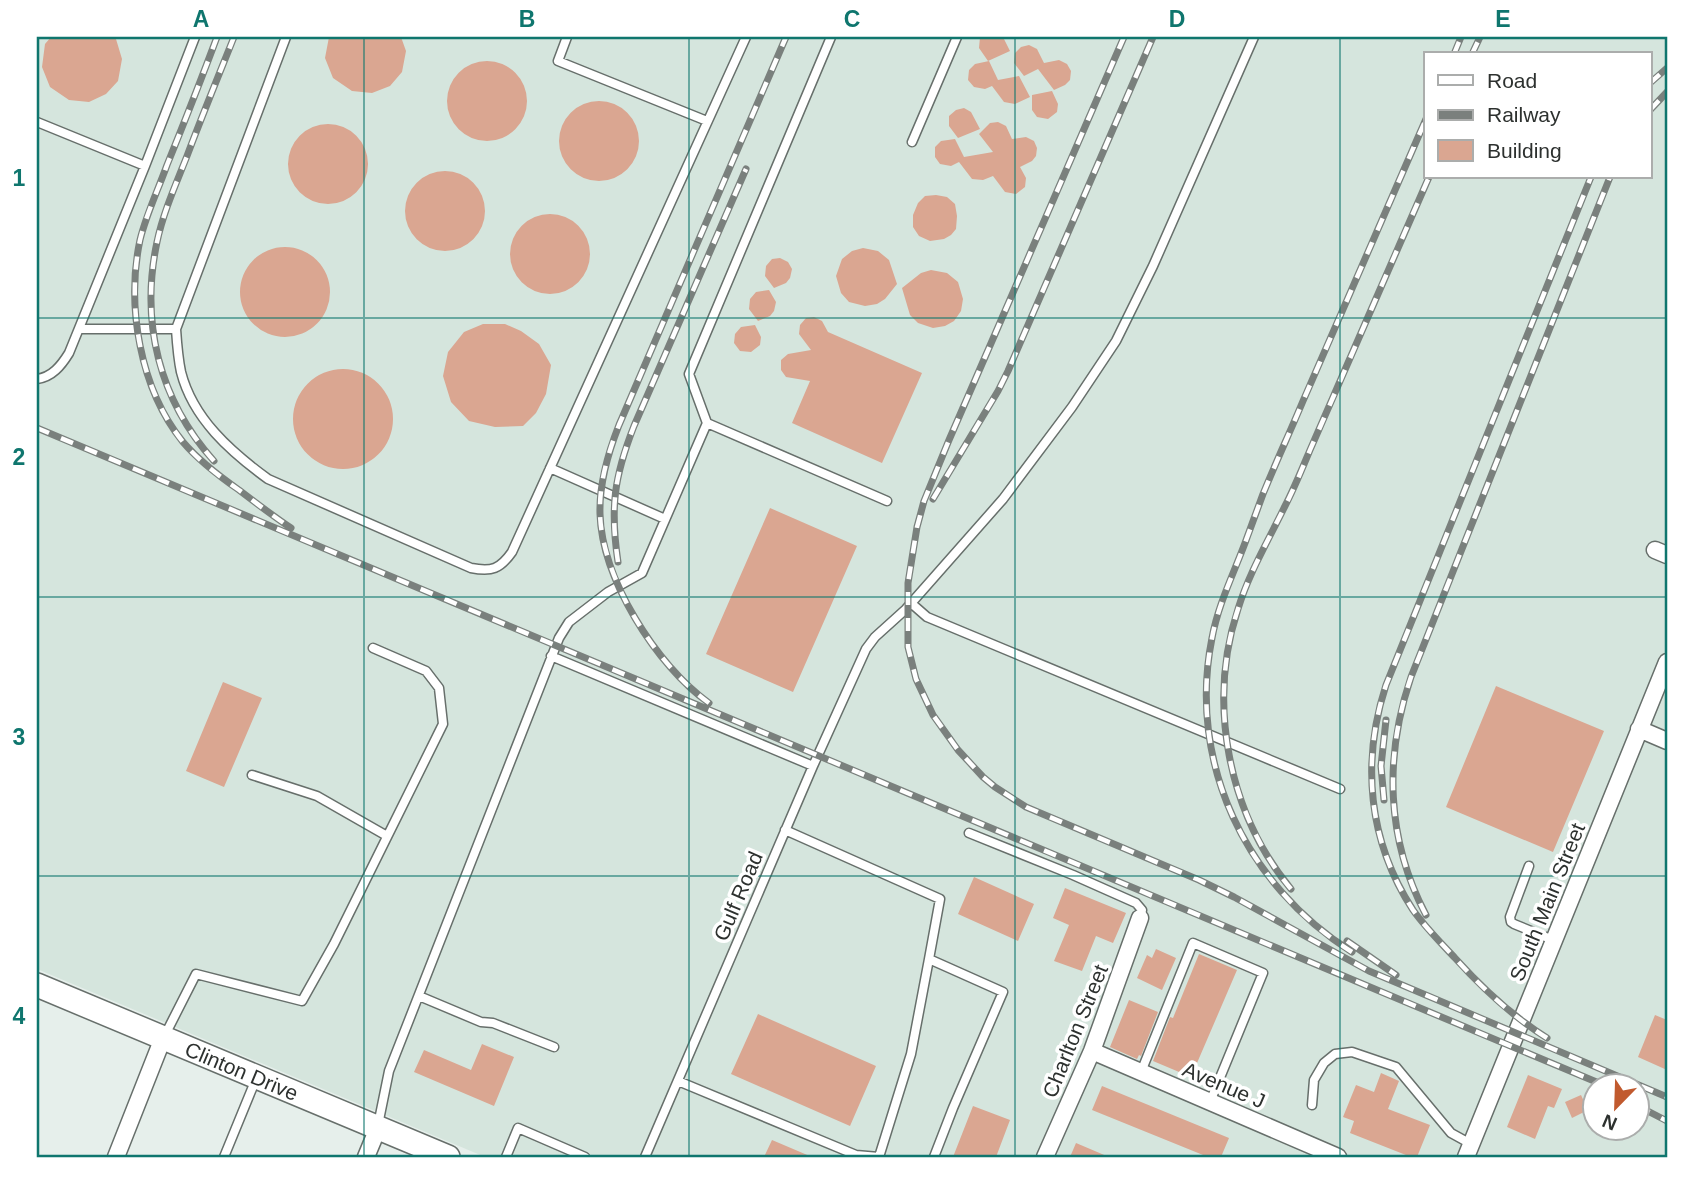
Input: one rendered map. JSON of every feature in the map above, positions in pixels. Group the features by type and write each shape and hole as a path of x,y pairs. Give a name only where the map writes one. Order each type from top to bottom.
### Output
{"main road":[{"name":"Clinton Drive","path":"37,985 448,1157"}],"street":[{"name":"South Main Street","path":"1469,1151 1667,662"},
{"path":"1639,729 1667,741"},
{"name":"Charlton Street","path":"1045,1157 1092,1051 1140,919"},
{"path":"116,1157 163,1038"},
{"name":"Avenue J","path":"1092,1051 1338,1157"},
{"path":"366,1157 378,1128"}],"lane":[{"path":"37,379 53,373 69,353 195,37"},
{"path":"286,37 176,329 182,375 195,404 214,433 239,458 268,479 471,568 485,571 496,568 512,552 746,37"},
{"path":"567,37 558,61 707,121"},
{"path":"378,1128 389,1071 559,638 569,622 608,592 642,573 707,423 690,374 831,37"},
{"path":"912,142 957,37"},
{"name":"Gulf Road","path":"645,1157 866,649 911,603 1003,499 1072,407 1116,341 1153,267 1254,37"},
{"path":"37,122 145,166"},
{"path":"80,329 176,329"},
{"path":"707,423 887,501"},
{"path":"550,468 665,519"},
{"path":"911,603 927,617 1340,789"},
{"path":"163,1038 196,974 302,1002 334,944 443,724 439,688 426,671 373,648"},
{"path":"551,656 813,766"},
{"path":"252,775 317,796 387,836"},
{"path":"678,1081 856,1155 878,1157 911,1054 940,899 785,830"},
{"path":"969,833 1136,903 1142,910 1140,919"},
{"path":"1529,866 1510,917 1511,922 1553,940"},
{"path":"1141,1072 1193,943 1263,973 1210,1102"},
{"path":"929,960 1003,992 934,1157"},
{"path":"419,996 481,1022 493,1023 554,1047"},
{"path":"1312,1105 1314,1080 1324,1063 1335,1054 1352,1052 1373,1058 1396,1067 1469,1151"},
{"path":"224,1157 257,1077"},
{"path":"506,1157 518,1128 585,1157"}],"shaded area":[{"path":"37,37 1667,37 1667,1157 485,1157 37,969"}],"building":[{"path":"51,37 116,39 122,59 118,81 106,94 89,102 69,100 50,87 42,67 45,44"},
{"path":"329,37 401,37 406,51 402,72 390,86 372,93 352,91 333,78 325,58"},
{"path":"980,37 1003,37 1010,51 988,61 979,48"},
{"path":"1029,45 1037,49 1044,63 1059,60 1067,64 1071,71 1070,80 1054,90 1038,69 1024,76 1014,63 1015,53 1021,47"},
{"path":"487,61 502,64 515,73 524,86 527,101 524,116 515,129 502,138 487,141 472,138 459,129 450,116 447,101 450,86 459,73 472,64"},
{"path":"989,61 998,80 1019,76 1030,97 1015,104 1004,102 992,86 985,89 974,87 968,80 969,70 975,64"},
{"path":"1052,91 1058,104 1057,112 1048,119 1037,117 1032,110 1032,95"},
{"path":"599,101 614,104 627,113 636,126 639,141 636,156 627,169 614,178 599,181 584,178 571,169 562,156 559,141 562,126 571,113 584,104"},
{"path":"964,108 971,112 980,129 958,138 949,126 949,116"},
{"path":"998,122 1006,126 1012,139 1026,137 1034,141 1037,148 1032,161 1020,167 1026,178 1025,187 1016,194 1005,192 993,176 983,180 972,179 959,162 951,166 940,164 935,157 935,147 941,141 955,139 964,157 993,152 979,134 990,123"},
{"path":"328,124 343,127 356,136 365,149 368,164 365,179 356,192 343,201 328,204 313,201 300,192 291,179 288,164 291,149 300,136 313,127"},
{"path":"445,171 460,174 473,183 482,196 485,211 482,226 473,239 460,248 445,251 430,248 417,239 408,226 405,211 408,196 417,183 430,174"},
{"path":"925,196 947,197 955,204 956,229 944,239 930,241 919,236 913,227 913,215 918,203"},
{"path":"550,214 565,217 578,226 587,239 590,254 587,269 578,282 565,291 550,294 535,291 522,282 513,269 510,254 513,239 522,226 535,217"},
{"path":"285,247 302,250 317,260 327,275 330,292 327,309 317,324 302,334 285,337 268,334 253,324 243,309 240,292 243,275 253,260 268,250"},
{"path":"863,248 878,251 889,260 897,284 885,299 865,306 849,302 841,293 836,276 842,259 852,251"},
{"path":"780,258 788,262 792,269 786,283 774,288 765,276 766,266 772,259"},
{"path":"931,270 947,273 958,282 963,299 961,311 954,321 933,328 918,323 910,315 902,288 921,273"},
{"path":"769,290 776,302 774,311 770,316 758,321 749,309 750,299 756,292"},
{"path":"814,317 822,321 828,332 922,373 882,463 792,423 810,381 786,377 781,370 781,360 788,354 811,350 799,334 800,325 806,318"},
{"path":"483,324 505,324 521,331 539,344 551,365 546,394 536,413 523,426 495,427 469,421 451,402 443,376 448,352 464,332"},
{"path":"755,325 761,337 760,345 751,352 740,351 734,343 735,334 741,327"},
{"path":"333,369 353,369 379,383 390,400 393,419 390,438 379,455 353,469 333,469 315,461 301,447 293,429 293,409 301,391 315,377"},
{"path":"770,508 857,546 793,692 706,654"},
{"path":"223,682 262,698 224,787 186,771"},
{"path":"1496,686 1604,731 1553,852 1446,807"},
{"path":"974,877 1034,904 1018,941 958,914"},
{"path":"1065,888 1126,913 1113,943 1096,936 1082,971 1054,961 1069,925 1053,918"},
{"path":"1156,949 1176,958 1162,990 1137,978 1147,955 1152,958"},
{"path":"1199,954 1237,970 1191,1077 1153,1061"},
{"path":"1129,1000 1158,1012 1141,1056 1137,1059 1110,1047"},
{"path":"758,1014 876,1066 850,1126 731,1074"},
{"path":"1655,1015 1667,1020 1667,1070 1638,1057"},
{"path":"482,1044 514,1057 494,1106 414,1072 424,1050 471,1070"},
{"path":"1381,1073 1399,1081 1388,1109 1430,1125 1417,1157 1350,1133 1354,1121 1343,1117 1356,1085 1374,1092"},
{"path":"1528,1075 1562,1089 1554,1108 1548,1106 1535,1139 1507,1127"},
{"path":"1102,1086 1229,1138 1221,1157 1208,1157 1092,1110"},
{"path":"1581,1095 1582,1113 1572,1118 1565,1102"},
{"path":"973,1106 1010,1120 996,1157 953,1157"},
{"path":"772,1140 812,1157 764,1157"},
{"path":"1076,1143 1109,1157 1070,1157"}],"railway":[{"path":"217,37 140,240 135,292 140,346 156,397 183,442 217,474 291,528"},
{"path":"214,461 180,412 158,359 153,330 152,272 166,209 234,37"},
{"path":"709,703 670,667 635,619 621,592 603,539 601,491 608,457 619,425 786,37"},
{"path":"1124,37 924,501 908,583 908,647 916,679 933,715 958,750 983,777 1026,807 1199,880 1369,971 1667,1097"},
{"path":"933,499 1008,371 1153,37"},
{"path":"1455,52 1461,37"},
{"path":"1473,52 1480,37"},
{"path":"1652,81 1667,68"},
{"path":"1652,108 1667,92"},
{"path":"1352,952 1315,924 1282,892 1255,856 1233,817 1217,775 1208,730 1206,685 1218,614 1263,494 1424,124"},
{"path":"618,562 614,509 618,477 627,444 746,169"},
{"path":"1291,889 1269,859 1238,792 1229,756 1225,719 1224,682 1229,645 1238,609 1259,557 1295,486 1429,178"},
{"path":"1547,1038 1487,991 1413,910 1386,857 1378,829 1373,800 1373,743 1386,685 1591,178"},
{"path":"1426,915 1403,857 1393,798 1393,767 1402,707 1411,677 1610,178"},
{"path":"37,428 1582,1076"},
{"path":"1384,800 1381,766 1386,720"},
{"path":"1347,941 1396,975"},
{"path":"1652,1113 1667,1121"}]}
